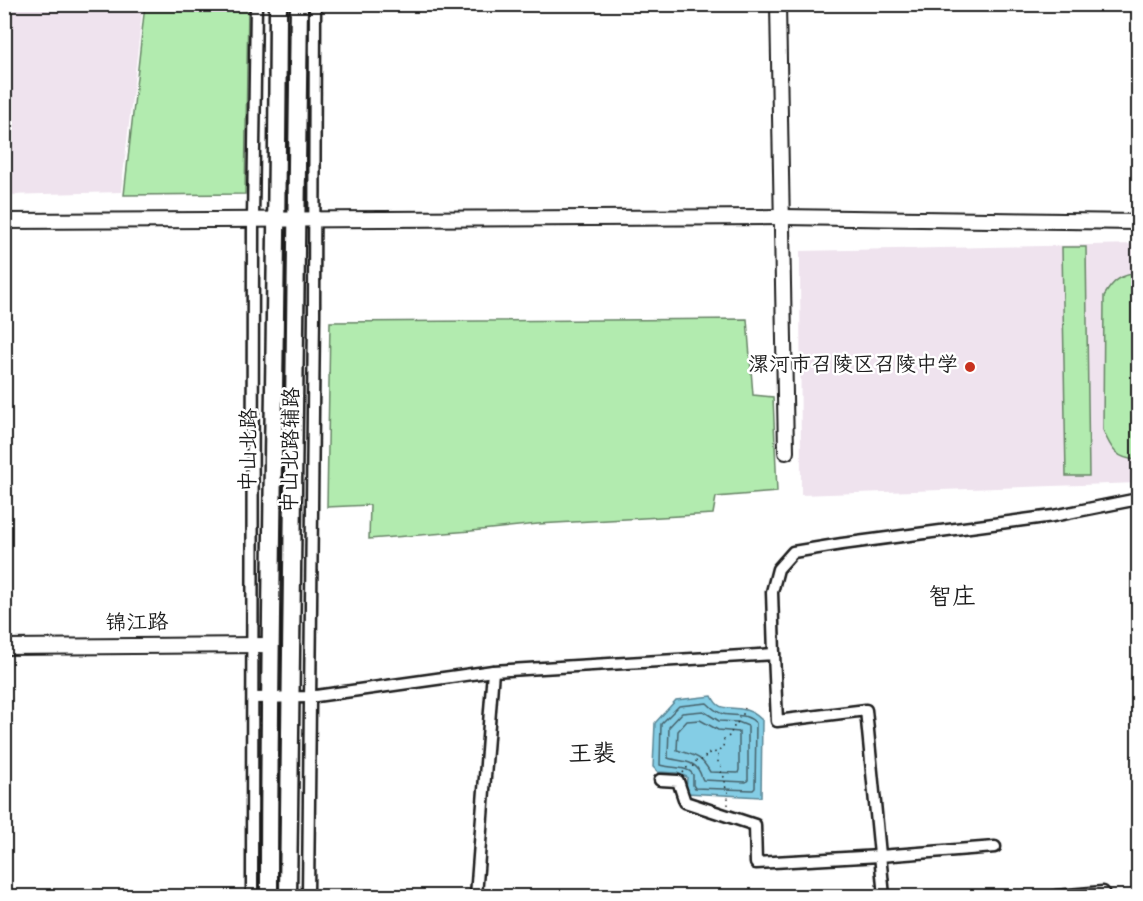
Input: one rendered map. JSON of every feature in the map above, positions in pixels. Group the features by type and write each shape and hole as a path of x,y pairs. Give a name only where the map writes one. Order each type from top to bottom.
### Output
{"main road":[{"name":"中山北路","path":"269,897 261,698 270,645 278,4"},
{"name":"中山北路","path":"288,897 299,4"}],"street":[{"name":"中山北路辅路","path":"252,897 261,698 253,644 253,219 256,4"},
{"name":"中山北路辅路","path":"308,897 315,4"},
{"path":"778,4 786,452"},
{"path":"4,221 782,217 1138,222"},
{"path":"884,897 866,710 777,722 772,592 778,569 793,552 1053,516 1138,499"},
{"name":"锦江路","path":"4,647 270,645"},
{"path":"261,698 309,697 494,672 774,654"},
{"path":"476,897 494,672"},
{"path":"660,780 678,781 685,802 755,825 756,863 995,847"},
{"path":"1056,897 1103,892"}],"path":[{"path":"678,781 686,768 693,766 697,760 704,760 706,754 718,752 723,747 724,739 731,735 732,728 737,725 738,718 742,717 745,708"},
{"path":"718,752 717,763 722,768 721,774 726,779 724,785 729,790 728,816"}],"shaded area":[{"path":"4,5 143,5 121,192 5,195"},
{"name":"漯河市召陵区召陵中学","path":"1138,244 1138,483 801,495 800,251"},
{"path":"874,891 874,896 770,896"}],"green space":[{"path":"145,5 248,5 245,194 124,195"},
{"path":"1062,247 1086,247 1089,476 1066,476"},
{"path":"1138,273 1138,460 1124,458 1115,452 1103,430 1104,296 1118,280 1126,275"},
{"path":"747,319 753,395 773,397 777,492 716,497 713,514 538,524 369,539 370,505 327,507 330,322"}],"water":[{"path":"712,696 721,706 747,710 762,720 761,797 686,793 687,777 677,773 658,772 653,767 655,723 676,700"}],"place":[{"name":"漯河市召陵区召陵中学","path":"970,367"}],"district":[{"name":"智庄","path":"952,599"},
{"name":"王裴","path":"592,756"}]}
